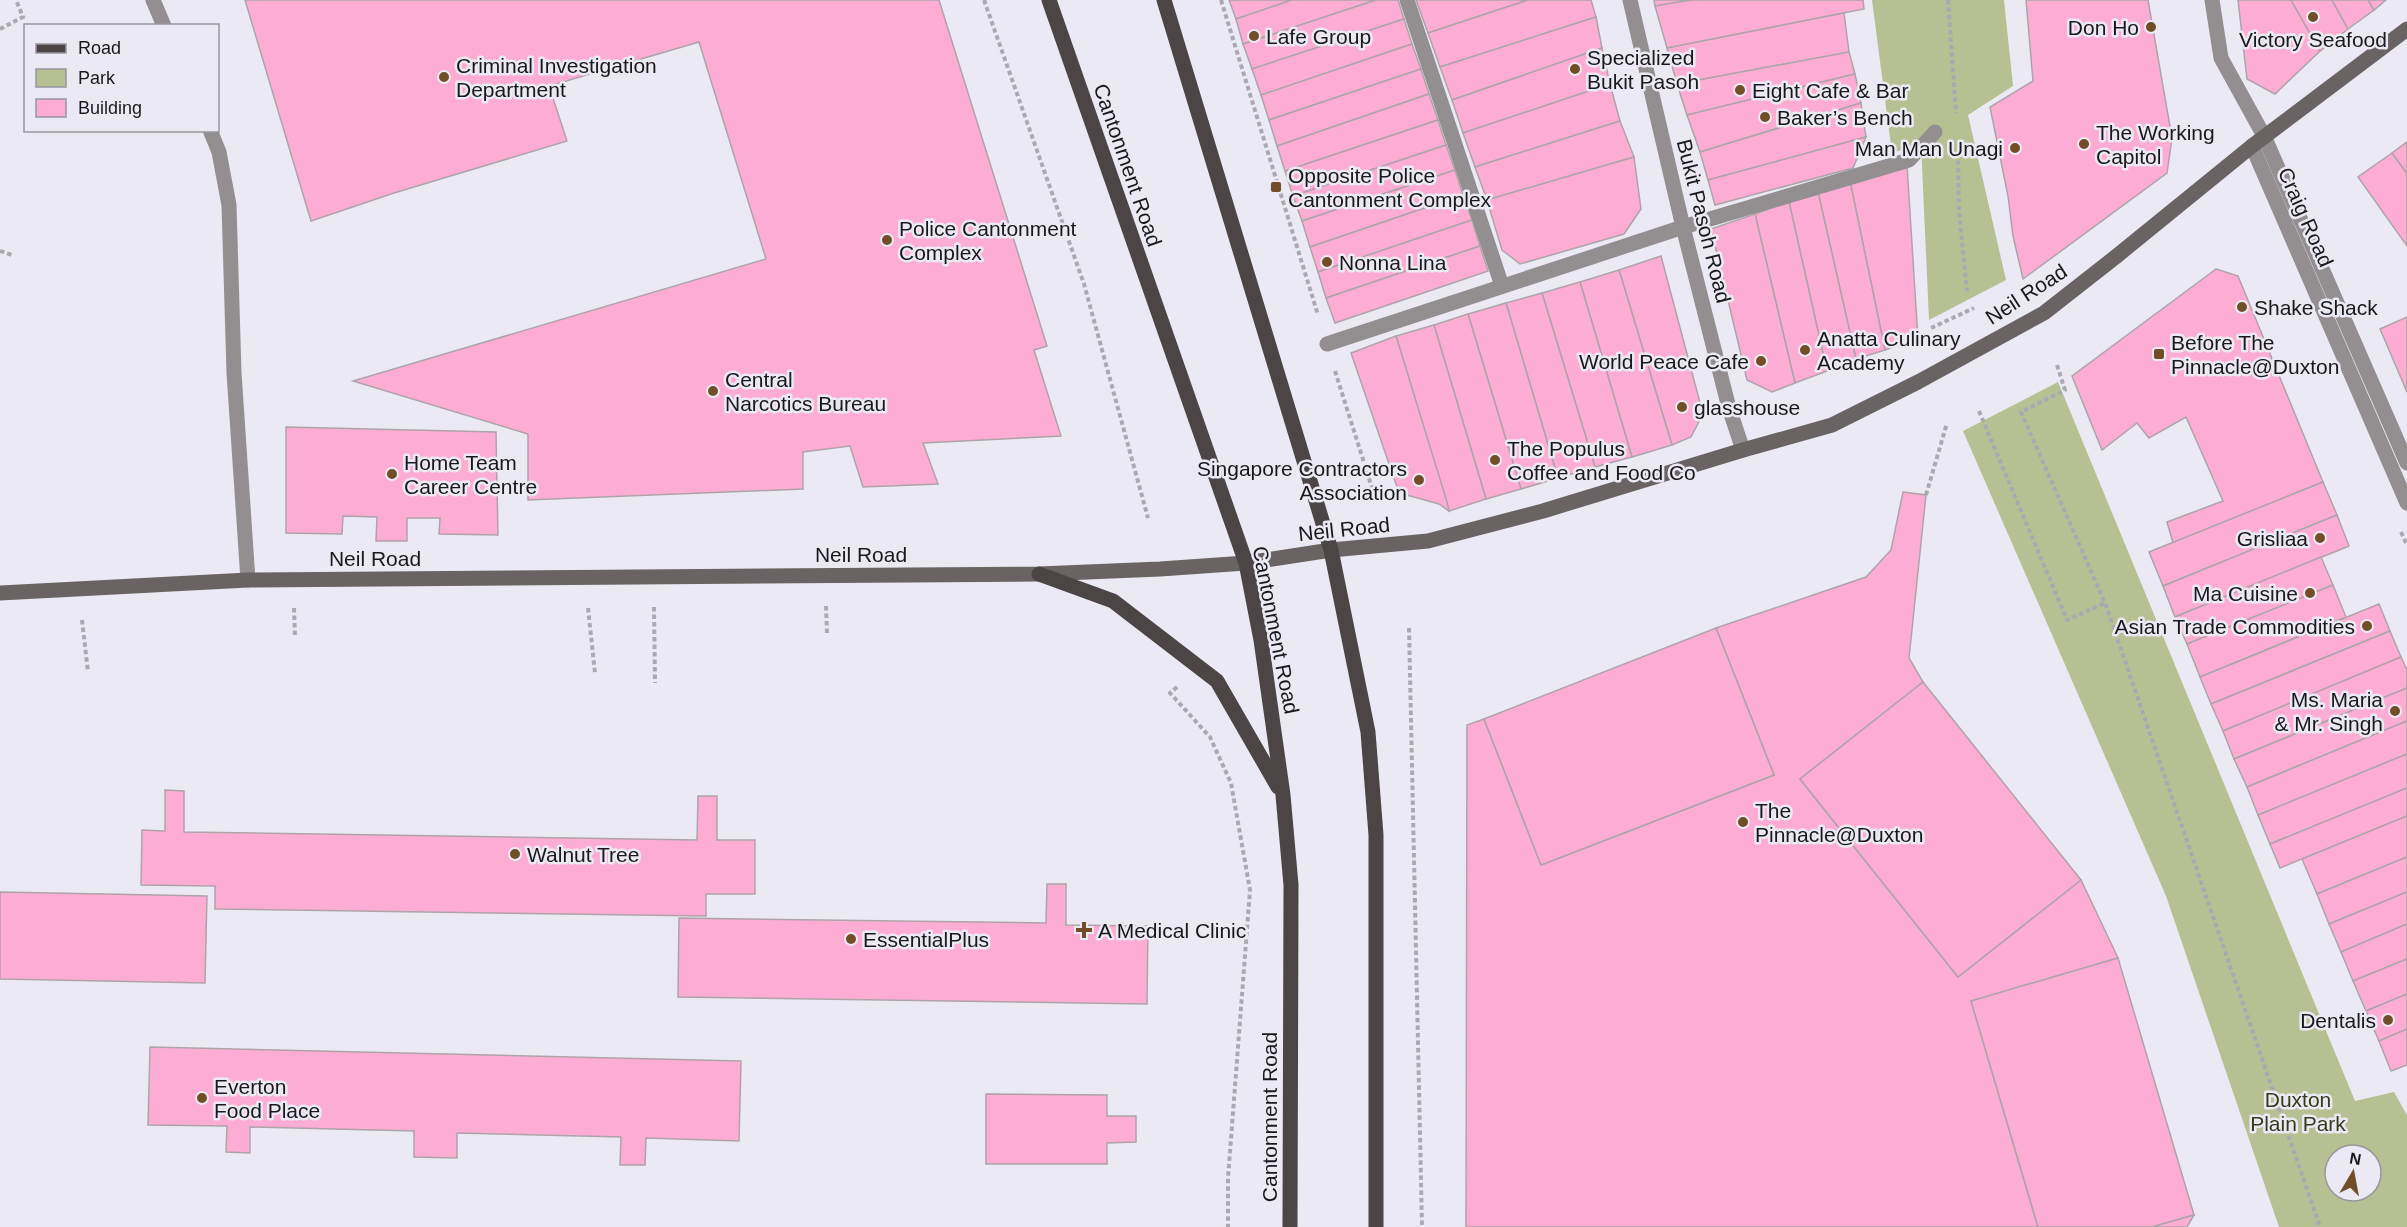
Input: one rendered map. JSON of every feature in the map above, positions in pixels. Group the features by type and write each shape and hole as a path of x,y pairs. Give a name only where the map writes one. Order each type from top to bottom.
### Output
{"main road":[{"name":"Cantonment Road","path":"1049,0 1246,563 1261,640 1283,795 1292,885 1290,1227"},
{"path":"1164,0 1331,550 1368,732 1376,835 1376,1227"},
{"name":"Neil Road","path":"0,593 248,580 1039,574 1246,563 1331,550 1428,541 1543,511 1832,425 1918,382 2044,313 2258,141 2407,29"},
{"path":"1039,574 1113,601 1217,681 1283,795"}],"street":[{"path":"153,0 163,24"},
{"path":"1407,0 1502,286"},
{"name":"Bukit Pasoh Road","path":"1630,0 1683,227 1729,408 1743,450"},
{"path":"2212,0 2221,58 2258,141"},
{"path":"211,132 219,152 229,205 234,374 248,580"},
{"path":"1327,344 1683,227 1909,160 1935,132"},
{"name":"Craig Road","path":"2258,141 2407,463"},
{"name":"Craig Road","path":"2258,141 2407,503"}],"path":[{"path":"0,29 23,18 16,0"},
{"path":"984,0 1084,284 1148,518"},
{"path":"1221,0 1373,491"},
{"path":"0,251 12,255"},
{"path":"1932,328 1974,308"},
{"path":"2057,365 2065,390 2021,412 2105,603 2320,1227"},
{"path":"1978,411 2067,620 2105,603"},
{"path":"1926,495 1947,423"},
{"path":"654,576 655,683"},
{"path":"293,598 295,637"},
{"path":"589,619 595,673"},
{"path":"82,624 88,672"},
{"path":"1409,628 1422,1227"},
{"path":"1170,693 1210,737 1231,783 1250,890 1228,1178 1228,1227"}],"green space":[{"path":"1872,0 2004,0 2013,86 1968,115 2006,280 1929,320 1921,144 1892,153"},
{"name":"Duxton Plain Park","path":"2058,382 2355,1101 2394,1092 2407,1115 2407,1227 2279,1227 2166,896 1963,431"}],"building":[{"name":"Police Cantonment Complex","path":"245,0 939,0 1047,346 1034,350 1061,436 923,443 938,484 863,487 850,446 803,452 803,489 528,500 528,434 353,381 766,259 699,42 549,86 567,141 394,193 311,221"},
{"path":"1229,0 1292,0 1236,19"},
{"path":"1292,0 1376,0 1243,44 1236,19"},
{"path":"1376,0 1398,0 1404,19 1252,69 1243,44"},
{"path":"1416,0 1528,0 1428,33"},
{"path":"1528,0 1591,0 1596,17 1440,67 1428,33"},
{"path":"1654,0 1691,0 1655,6"},
{"path":"1691,0 1863,0 1864,9 1667,48 1655,6"},
{"name":"The Working Capitol","path":"2026,0 2148,0 2172,138 2167,173 2023,279 1990,107 2033,81"},
{"path":"2238,0 2291,0 2320,51 2275,94 2247,79"},
{"path":"2291,0 2332,0 2348,29 2320,51"},
{"path":"2332,0 2368,0 2374,10 2348,29"},
{"path":"2368,0 2386,0 2374,10"},
{"path":"1844,13 1849,52 1677,84 1667,48"},
{"path":"1596,17 1602,48 1452,100 1440,67"},
{"path":"1404,19 1412,44 1261,95 1252,69"},
{"path":"1412,44 1421,69 1269,120 1261,95"},
{"path":"1602,48 1610,84 1463,133 1452,100"},
{"path":"1849,52 1855,74 1687,115 1677,84"},
{"path":"1421,69 1429,94 1277,146 1269,120"},
{"path":"1855,74 1861,103 1700,152 1687,115"},
{"path":"1610,84 1620,121 1475,167 1463,133"},
{"path":"1429,94 1438,120 1285,171 1277,146"},
{"path":"1861,103 1866,137 1708,180 1700,152"},
{"path":"1438,120 1446,145 1293,196 1285,171"},
{"path":"1620,121 1634,157 1487,200 1475,167"},
{"path":"1866,137 1853,168 1715,205 1708,180"},
{"path":"2407,142 2407,174 2392,153"},
{"path":"1446,145 1455,170 1302,221 1293,196"},
{"path":"2392,153 2407,174 2407,246 2358,177"},
{"path":"1634,157 1641,209 1624,234 1520,264 1502,250 1487,200"},
{"path":"1907,165 1918,339 1885,350 1850,181"},
{"path":"1455,170 1463,195 1310,247 1302,221"},
{"path":"1850,181 1885,350 1856,359 1818,192"},
{"path":"1818,192 1856,359 1827,371 1789,202"},
{"path":"1463,195 1472,220 1318,272 1310,247"},
{"path":"1789,202 1827,371 1795,383 1755,214"},
{"path":"1755,214 1795,383 1772,392 1747,380 1711,229"},
{"path":"1472,220 1480,246 1326,298 1318,272"},
{"path":"1480,246 1488,271 1335,323 1326,298"},
{"path":"1661,256 1703,414 1691,437 1672,445 1619,270"},
{"path":"2216,269 2238,276 2323,482 2173,543 2167,522 2223,501 2186,417 2149,438 2137,423 2102,450 2072,376"},
{"path":"1619,270 1672,445 1632,457 1580,282"},
{"path":"1580,282 1632,457 1595,467 1542,293"},
{"path":"1542,293 1595,467 1558,478 1506,303"},
{"path":"1506,303 1558,478 1521,489 1468,314"},
{"path":"1468,314 1521,489 1486,499 1434,325"},
{"path":"2407,317 2407,392 2380,329"},
{"path":"1434,325 1486,499 1449,511 1396,336"},
{"path":"1396,336 1449,511 1439,504 1399,493 1351,353"},
{"name":"Home Team Career Centre","path":"286,427 496,432 498,535 439,534 440,518 407,518 407,541 376,541 377,517 343,516 342,534 286,533"},
{"path":"2323,482 2337,515 2163,586 2149,552"},
{"name":"The Pinnacle@Duxton","path":"1903,492 1926,495 1909,658 1923,682 1800,779 1958,977 2081,880 2118,958 1971,1001 2038,1227 1466,1227 1467,725 1484,719 1541,865 1774,775 1716,628 1866,577 1891,550"},
{"path":"2337,515 2349,546 2175,617 2163,586"},
{"path":"2321,557 2333,585 2187,644 2175,617"},
{"path":"2333,585 2346,617 2200,677 2187,644"},
{"path":"2379,604 2390,631 2211,704 2200,677"},
{"path":"1716,628 1774,775 1541,865 1484,719"},
{"path":"2390,631 2401,657 2223,731 2211,704"},
{"path":"2401,657 2407,670 2407,688 2234,759 2223,731"},
{"path":"1923,682 2081,880 1958,977 1800,779"},
{"path":"2407,688 2407,721 2247,787 2234,759"},
{"path":"2407,721 2407,754 2258,815 2247,787"},
{"path":"2407,754 2407,788 2270,844 2258,815"},
{"path":"2407,788 2407,816 2280,868 2270,844"},
{"path":"165,790 184,791 184,832 697,840 698,796 717,796 717,840 755,840 755,894 706,894 706,916 215,909 215,886 141,885 142,830 165,831"},
{"path":"2407,816 2407,857 2317,894 2302,859"},
{"path":"2407,857 2407,892 2329,924 2317,894"},
{"path":"1047,884 1066,884 1066,925 1148,926 1147,1004 678,997 679,918 1046,923"},
{"path":"0,892 207,896 205,983 0,979"},
{"path":"2407,892 2407,924 2341,952 2329,924"},
{"path":"2407,924 2407,959 2353,981 2341,952"},
{"path":"2118,958 2194,1215 2152,1227 2038,1227 1971,1001"},
{"path":"2407,959 2407,994 2366,1011 2353,981"},
{"name":"Dentalis","path":"2407,994 2407,1029 2379,1041 2366,1011"},
{"path":"2407,1029 2407,1065 2391,1071 2379,1041"},
{"path":"150,1047 741,1061 739,1141 646,1138 645,1165 620,1165 621,1137 457,1133 457,1158 414,1157 414,1131 250,1127 250,1153 226,1152 227,1126 148,1125"},
{"path":"986,1094 1107,1095 1107,1116 1136,1116 1136,1142 1107,1143 1107,1164 986,1164"},
{"path":"2194,1215 2187,1227 2152,1227"}],"place":[{"name":"Victory Seafood","path":"2313,17"},
{"name":"Don Ho","path":"2151,27"},
{"name":"Lafe Group","path":"1254,36"},
{"name":"Specialized Bukit Pasoh","path":"1575,69"},
{"name":"Criminal Investigation Department","path":"444,77"},
{"name":"Eight Cafe & Bar","path":"1740,90"},
{"name":"Baker’s Bench","path":"1765,117"},
{"name":"The Working Capitol","path":"2084,144"},
{"name":"Man Man Unagi","path":"2015,148"},
{"name":"Opposite Police Cantonment Complex","path":"1276,187"},
{"name":"Police Cantonment Complex","path":"887,240"},
{"name":"Nonna Lina","path":"1327,262"},
{"name":"Shake Shack","path":"2242,307"},
{"name":"Anatta Culinary Academy","path":"1805,350"},
{"name":"Before The Pinnacle@Duxton","path":"2159,354"},
{"name":"World Peace Cafe","path":"1761,361"},
{"name":"Central Narcotics Bureau","path":"713,391"},
{"name":"glasshouse","path":"1682,407"},
{"name":"The Populus Coffee and Food Co","path":"1495,460"},
{"name":"Home Team Career Centre","path":"392,474"},
{"name":"Singapore Contractors Association","path":"1419,480"},
{"name":"Grisliaa","path":"2320,538"},
{"name":"Ma Cuisine","path":"2310,593"},
{"name":"Asian Trade Commodities","path":"2367,626"},
{"name":"Ms. Maria & Mr. Singh","path":"2395,711"},
{"name":"The Pinnacle@Duxton","path":"1743,822"},
{"name":"Walnut Tree","path":"515,854"},
{"name":"A Medical Clinic","path":"1084,930"},
{"name":"EssentialPlus","path":"851,939"},
{"name":"Dentalis","path":"2388,1020"},
{"name":"Everton Food Place","path":"202,1098"}]}
